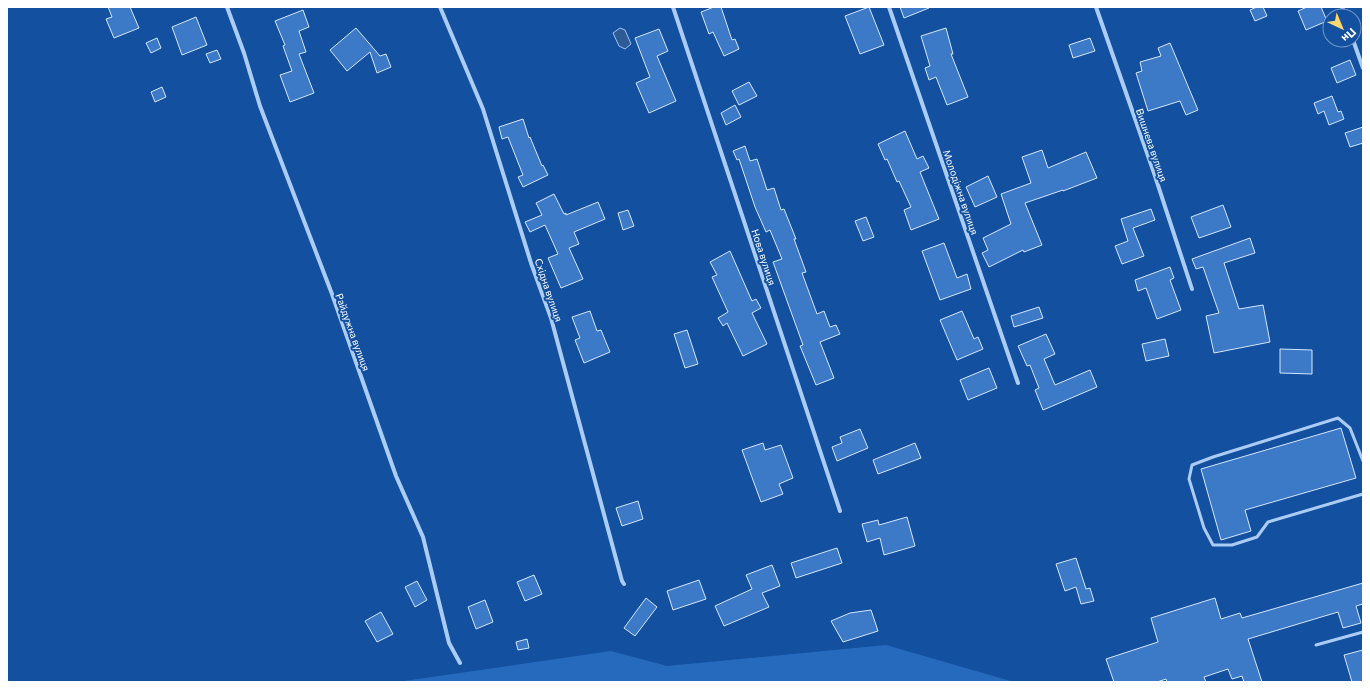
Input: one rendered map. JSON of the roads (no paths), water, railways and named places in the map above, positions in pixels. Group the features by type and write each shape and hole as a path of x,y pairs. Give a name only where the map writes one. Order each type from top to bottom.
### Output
{"street":[{"name":"Райдужна вулиця","path":"227,7 244,53 260,106 332,294 396,476 423,537 449,643 460,663"},
{"name":"Східна вулиця","path":"440,7 483,109 531,263 551,318 624,584"},
{"name":"Нова вулиця","path":"673,7 840,511"},
{"name":"Молодіжна вулиця","path":"889,7 1018,383"},
{"name":"Вишнева вулиця","path":"1096,7 1154,173 1192,289"},
{"path":"1356,48 1363,68"}],"lane":[{"path":"1363,461 1350,428 1338,418 1192,465 1189,479 1204,528 1213,546 1232,545 1257,537 1268,522 1363,494"},
{"path":"1316,645 1363,632"}]}
